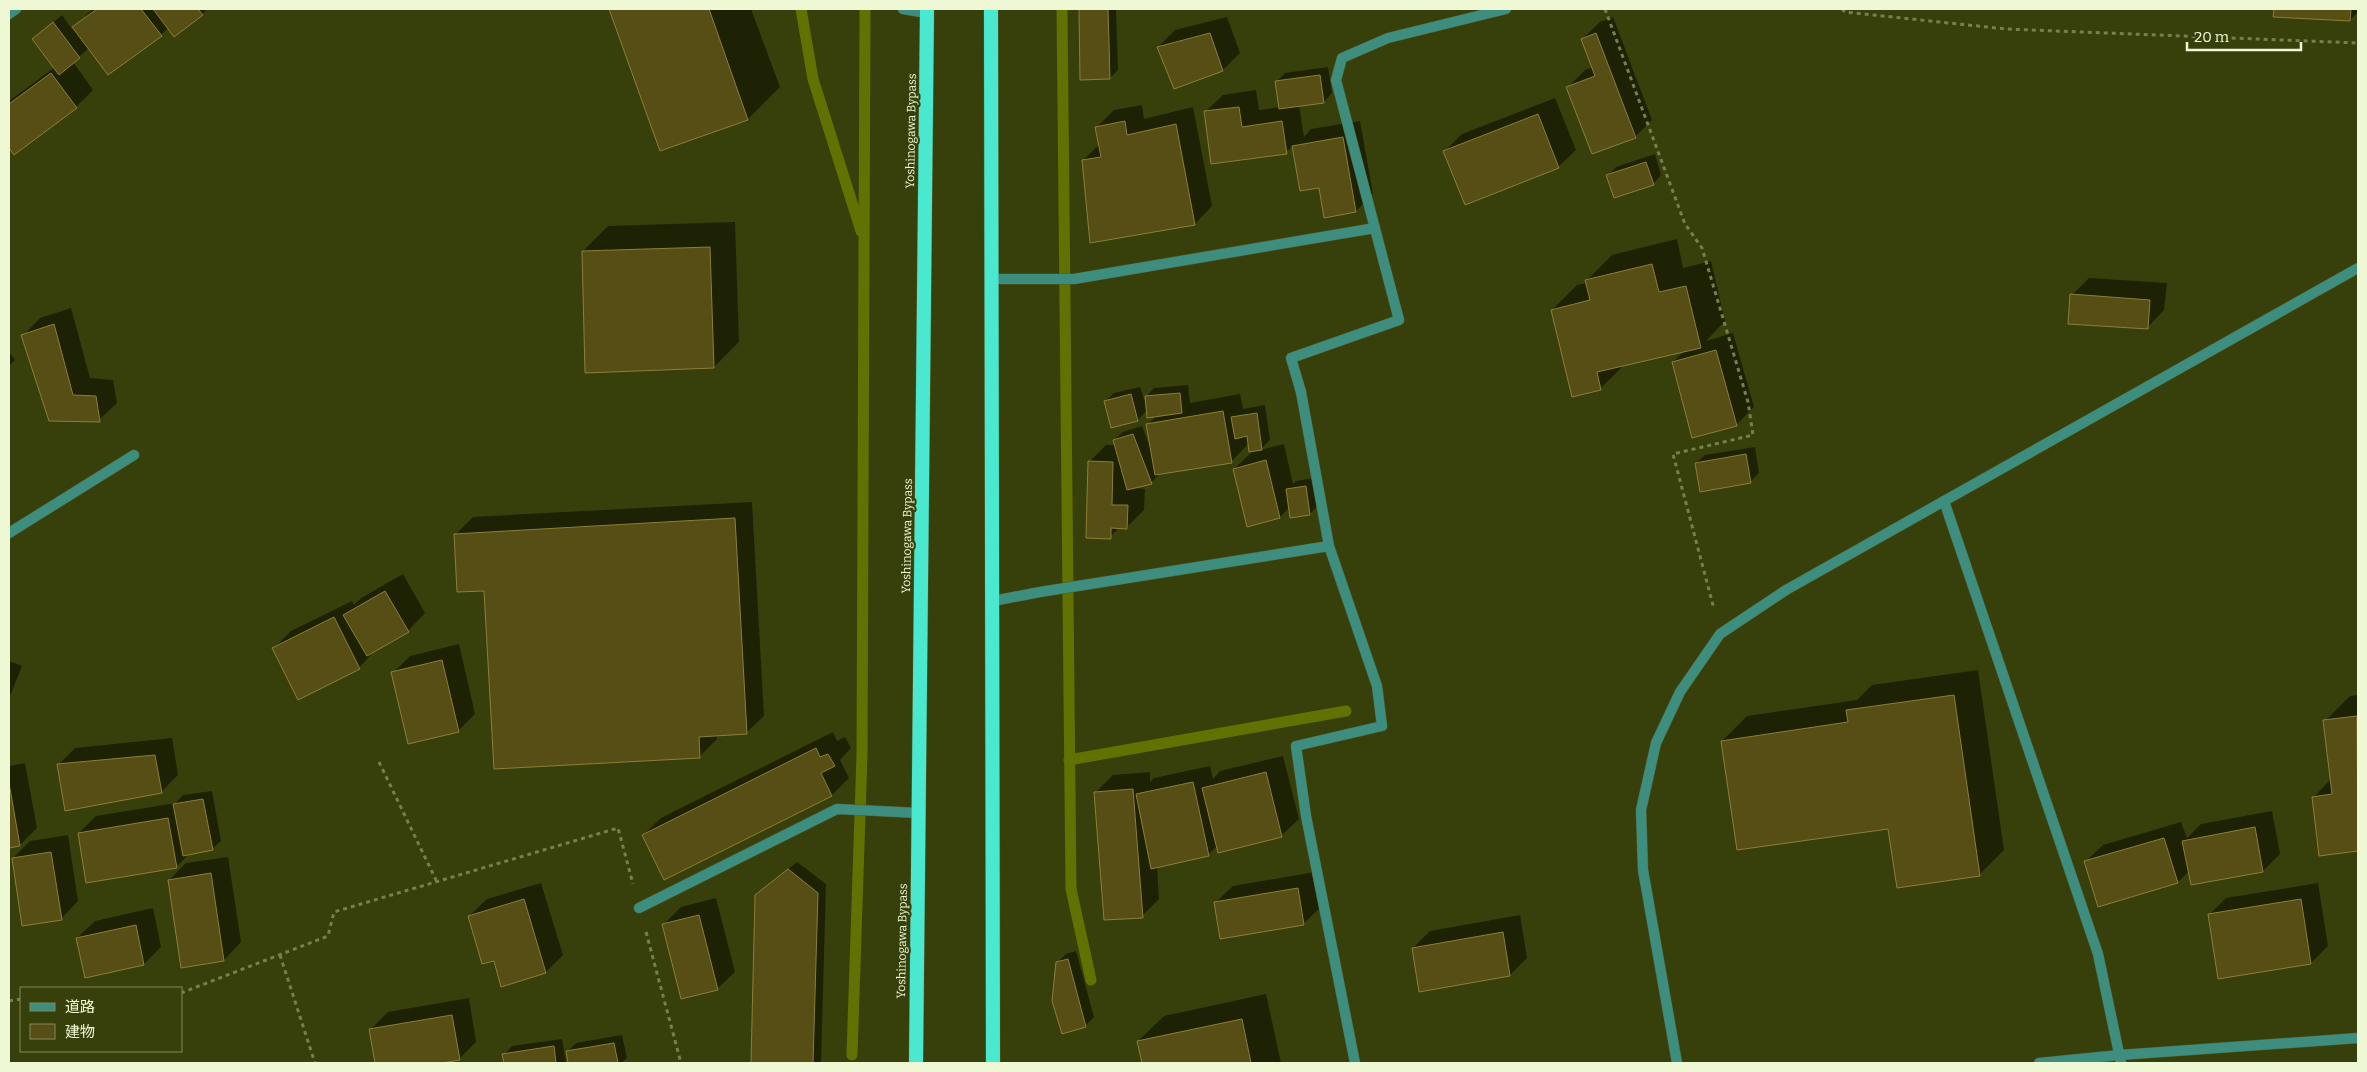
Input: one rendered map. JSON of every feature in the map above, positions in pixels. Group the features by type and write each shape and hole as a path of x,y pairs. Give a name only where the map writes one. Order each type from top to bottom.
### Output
{"highway":[{"path":"991,9 993,1063"},
{"name":"Yoshinogawa Bypass","path":"916,1063 927,11"}],"street":[{"path":"9,14 16,9"},
{"path":"903,9 927,11"},
{"path":"1355,1063 1306,816 1296,746 1382,726 1377,686 1328,546 1301,392 1291,358 1400,320 1336,80 1342,58 1388,38 1506,9"},
{"path":"993,279 1074,279 1375,228"},
{"path":"1678,1063 1643,870 1641,810 1656,743 1680,692 1720,634 1786,590 2358,268"},
{"path":"9,532 134,454"},
{"path":"1944,501 2098,954 2120,1059"},
{"path":"993,601 1328,546"},
{"path":"639,908 837,809 919,813"},
{"path":"2039,1063 2120,1059 2358,1038"}],"path":[{"path":"1606,9 1685,224 1702,248 1748,402 1753,435 1673,454 1720,634"},
{"path":"1842,9 1845,12 2006,29 2358,43"},
{"path":"379,762 436,880"},
{"path":"182,993 328,936 334,912 436,880 618,828 681,1063"},
{"path":"280,955 315,1063"}],"building":[{"path":"97,9 141,9 162,36 108,75 72,27"},
{"path":"153,9 198,9 203,15 174,37"},
{"path":"609,9 709,9 748,120 660,151"},
{"path":"1079,9 1108,9 1110,79 1080,80"},
{"path":"2274,9 2351,9 2350,21 2273,17"},
{"path":"53,22 80,58 59,75 32,39"},
{"path":"1210,33 1223,71 1174,89 1157,47"},
{"path":"1596,33 1636,138 1592,154 1566,87 1595,76 1581,39"},
{"path":"51,73 77,108 14,155 9,148 9,104"},
{"path":"1320,75 1324,103 1279,109 1275,81"},
{"path":"1239,107 1242,127 1282,121 1287,154 1211,164 1204,111"},
{"path":"1538,114 1559,168 1465,205 1443,151"},
{"path":"1125,121 1127,135 1176,124 1195,225 1090,243 1082,160 1101,157 1095,127"},
{"path":"1343,137 1356,212 1324,218 1319,188 1300,191 1292,146"},
{"path":"1646,162 1654,185 1614,198 1606,175"},
{"path":"710,247 714,368 585,373 582,251"},
{"path":"1652,264 1659,292 1686,286 1701,348 1597,372 1601,390 1572,397 1551,310 1590,300 1585,280"},
{"path":"2070,294 2150,300 2148,329 2068,324"},
{"path":"54,324 73,395 96,396 100,422 49,421 21,335"},
{"path":"1716,350 1737,426 1692,438 1672,362"},
{"path":"1180,393 1182,413 1147,418 1145,396"},
{"path":"1131,394 1138,421 1111,428 1104,401"},
{"path":"1223,411 1232,463 1155,475 1146,424"},
{"path":"1257,413 1262,450 1249,452 1247,436 1235,439 1231,417"},
{"path":"1133,434 1152,484 1127,490 1113,440"},
{"path":"1746,454 1751,483 1700,492 1695,463"},
{"path":"1266,460 1280,518 1247,527 1233,469"},
{"path":"1088,461 1113,462 1112,505 1128,505 1127,529 1111,528 1111,539 1086,538"},
{"path":"1306,486 1310,515 1290,518 1286,489"},
{"path":"735,518 747,734 699,737 700,758 494,769 484,591 457,592 454,534"},
{"path":"385,591 409,632 367,656 343,615"},
{"path":"334,617 360,669 298,700 272,648"},
{"path":"442,660 459,732 408,744 391,672"},
{"path":"1954,695 1980,876 1897,888 1888,829 1737,850 1721,741 1848,722 1846,710"},
{"path":"2357,716 2358,851 2319,856 2312,797 2332,794 2323,720"},
{"path":"816,748 820,757 828,754 835,766 821,773 832,796 664,880 642,835"},
{"path":"155,755 162,793 65,811 57,764"},
{"path":"1266,772 1282,837 1218,853 1202,788"},
{"path":"1193,782 1209,856 1151,869 1136,794"},
{"path":"9,783 20,846 9,848"},
{"path":"1133,789 1143,918 1104,920 1094,792"},
{"path":"203,799 213,850 183,856 173,804"},
{"path":"168,818 177,868 86,883 78,833"},
{"path":"2255,827 2263,872 2191,885 2182,841"},
{"path":"2164,838 2178,883 2098,907 2084,861"},
{"path":"51,852 62,920 22,926 12,858"},
{"path":"788,869 818,893 813,1063 751,1063 755,895"},
{"path":"211,873 224,961 181,968 168,880"},
{"path":"1298,888 1304,925 1220,939 1214,902"},
{"path":"524,899 546,973 501,987 494,961 482,964 468,916"},
{"path":"2301,899 2311,964 2218,979 2208,914"},
{"path":"699,915 718,990 681,999 662,924"},
{"path":"136,925 144,965 85,978 76,938"},
{"path":"1503,932 1510,976 1419,992 1412,948"},
{"path":"1068,959 1086,1027 1062,1034 1052,1001 1056,962"},
{"path":"452,1015 460,1060 442,1063 375,1063 369,1029"},
{"path":"1242,1019 1251,1063 1142,1063 1137,1041"},
{"path":"614,1043 618,1063 568,1063 566,1051"},
{"path":"554,1046 556,1063 504,1063 502,1054"}],"waterway":[{"path":"801,9 813,79 861,231"},
{"path":"852,1055 862,755 865,9"},
{"path":"1062,9 1071,889 1091,980"},
{"path":"1069,760 1346,711"}]}
